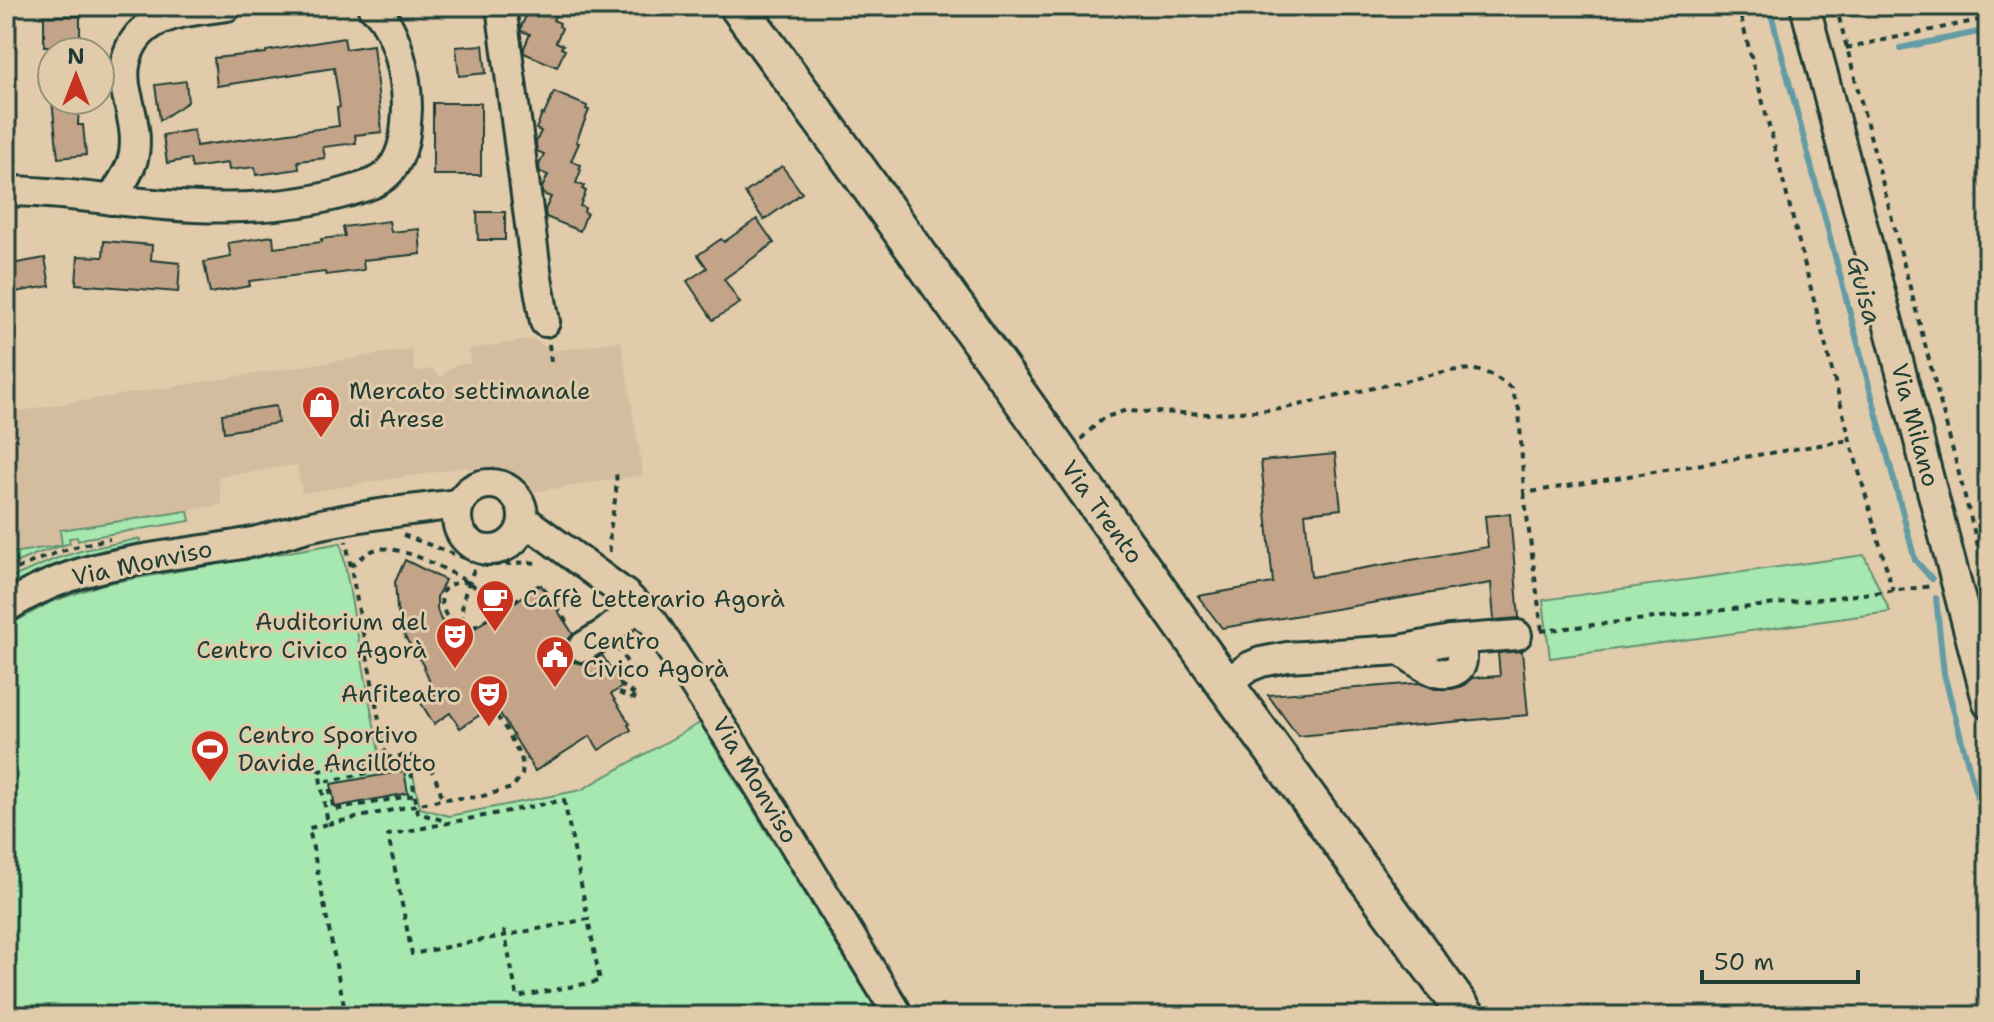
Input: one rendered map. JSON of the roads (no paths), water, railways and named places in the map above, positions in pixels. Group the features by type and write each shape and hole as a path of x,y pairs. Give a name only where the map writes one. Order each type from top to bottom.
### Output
{"main road":[{"name":"Via Trento","path":"738,6 1467,1016"}],"street":[{"path":"111,200 133,162 135,135 124,84 124,61 132,43 145,28 167,16 227,6"},
{"path":"6,191 37,191 218,208 271,206 332,196 380,180 398,159 406,135 407,101 404,75 393,36 372,6"},
{"path":"501,6 545,322"},
{"name":"Via Milano","path":"1805,6 1988,704"},
{"path":"496,484 503,487 516,496 529,530 502,548 482,549 472,545 459,529 458,512 463,496 478,486 496,484"},
{"name":"Via Monviso","path":"6,608 57,582 93,569 254,542 323,524 425,508 458,512"},
{"name":"Via Monviso","path":"529,530 608,581 653,622 700,690 899,1016"},
{"path":"595,639 638,606"},
{"path":"1225,684 1261,662 1287,657 1400,650 1430,670 1447,673 1457,670 1463,654 1451,640 1530,633"}],"waterway":[{"name":"Guisa","path":"1769,6 1915,560 1932,579"},
{"path":"1900,48 1988,30"},
{"name":"Guisa","path":"1936,598 1944,674 1988,839"}],"place":[{"name":"Mercato settimanale di Arese","path":"321,439"},
{"name":"Caffè Letterario Agorà","path":"495,633"},
{"name":"Auditorium del Centro Civico Agorà","path":"455,670"},
{"name":"Centro Civico Agorà","path":"555,689"},
{"name":"Anfiteatro","path":"489,728"},
{"name":"Centro Sportivo Davide Ancillotto","path":"210,783"}]}
